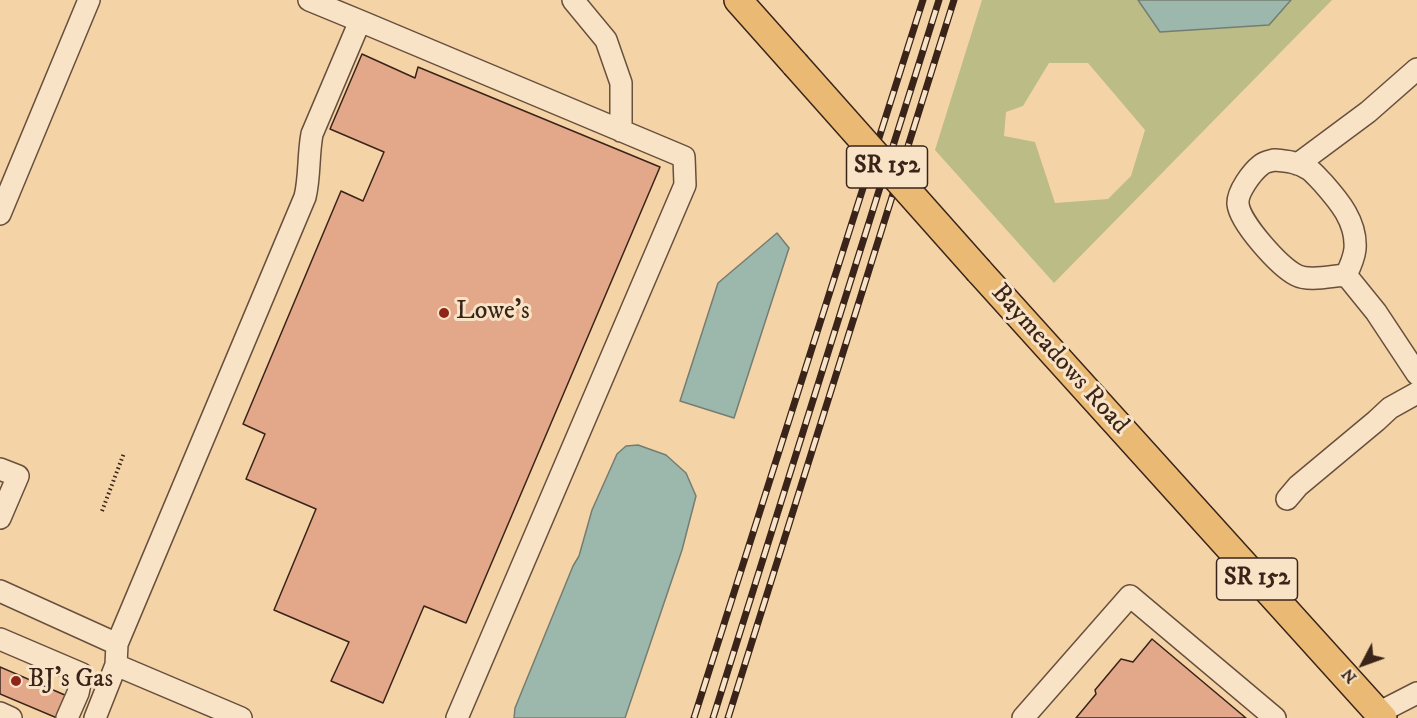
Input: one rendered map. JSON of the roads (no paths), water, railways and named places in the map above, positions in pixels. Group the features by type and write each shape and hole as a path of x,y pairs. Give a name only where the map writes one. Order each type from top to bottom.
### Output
{"main road":[{"name":"Baymeadows Road","path":"738,0 1380,716"}],"street":[{"path":"0,214 89,0"},
{"path":"309,0 350,12 684,157 685,185 457,718"},
{"path":"573,0 606,40 621,83 621,130"},
{"path":"95,718 117,665 117,644 305,197 312,134 350,12"},
{"path":"1298,164 1368,112 1417,69"},
{"path":"1274,160 1286,161 1310,170 1342,206 1352,223 1355,247 1346,275 1309,278 1296,275 1273,256 1252,231 1238,203 1244,183 1262,164 1274,160"},
{"path":"1346,275 1376,312 1417,374"},
{"path":"1287,499 1298,486 1390,408 1417,393"},
{"path":"0,469 18,476 0,518"},
{"path":"0,591 117,644"},
{"path":"1023,718 1130,596 1275,718"},
{"path":"0,639 82,674 78,693 67,718"},
{"path":"117,665 241,718"},
{"path":"1380,716 1417,693"},
{"path":"0,713 11,718"}],"railway":[{"path":"694,718 923,0"},
{"path":"713,718 939,0"},
{"path":"728,718 954,0"}],"place":[{"name":"Lowe's","path":"444,313"},
{"name":"BJ's Gas","path":"16,681"}]}
